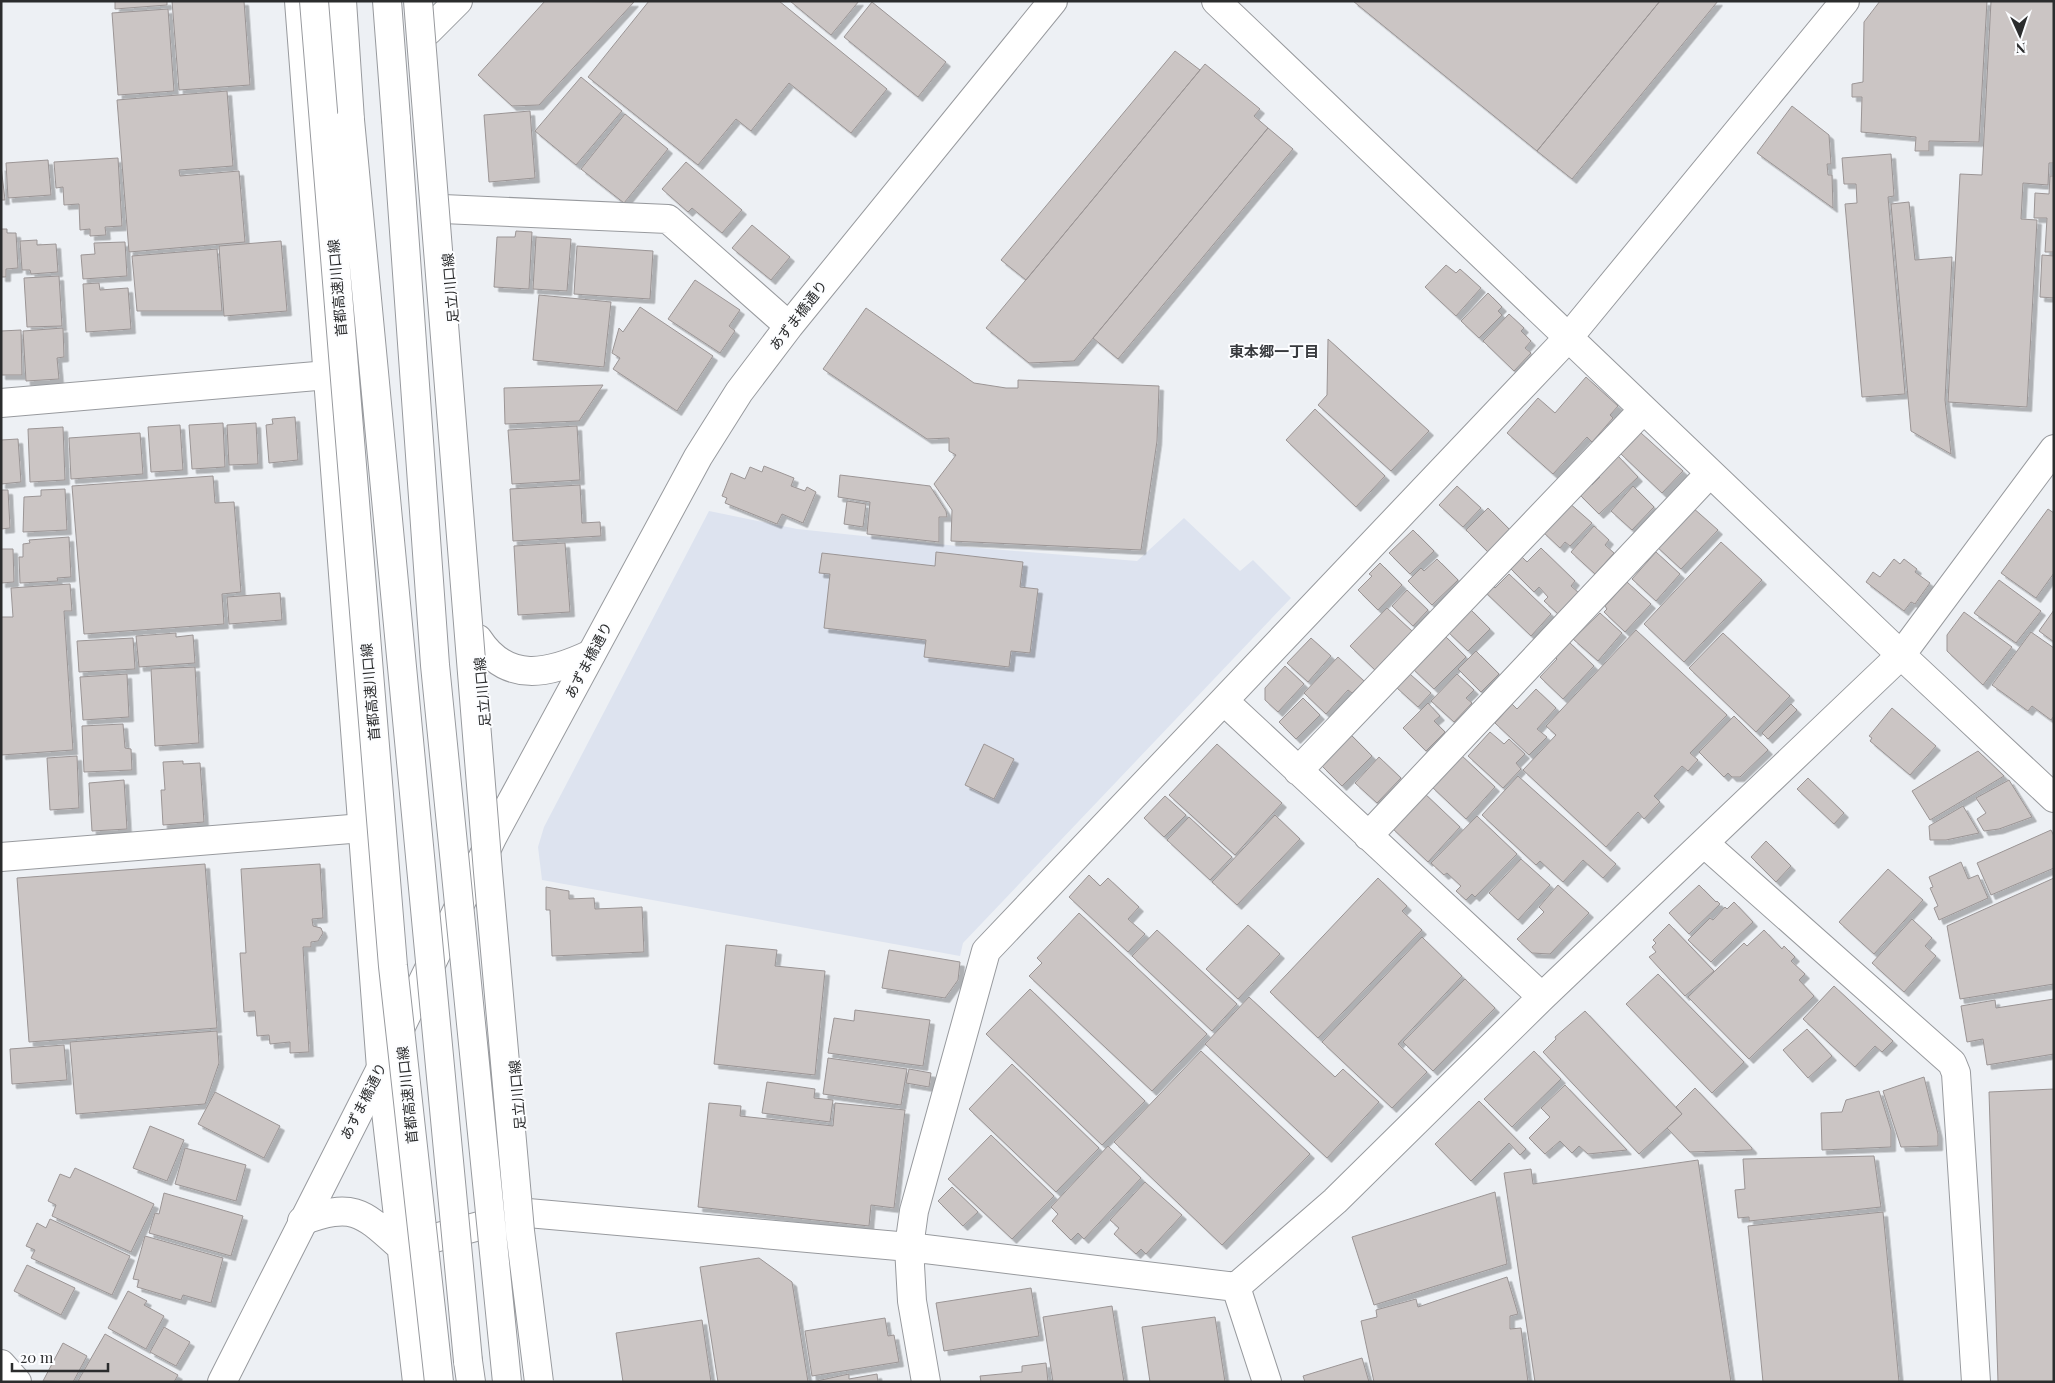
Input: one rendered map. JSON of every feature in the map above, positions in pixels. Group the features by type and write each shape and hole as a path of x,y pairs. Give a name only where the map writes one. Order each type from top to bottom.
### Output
{"main road":[{"path":"299,1 381,1068 417,1382"},
{"name":"首都高速川口線","path":"314,1 393,966 439,1382"},
{"path":"342,1 350,120 470,1382"},
{"path":"387,1 435,665 507,1382"},
{"path":"418,1 488,872 520,1231 539,1382"},
{"name":"足立川口線","path":"427,1 493,836 528,1213 549,1382"},
{"path":"428,31 458,1"},
{"name":"あずま橋通り","path":"222,1382 381,1068 493,836 698,457 739,392 789,326 1053,1"},
{"path":"1216,1 1643,410 2054,798"},
{"path":"926,1382 912,1301 909,1247 914,1211 986,951 1568,338 1845,1"},
{"path":"443,209 668,219 789,326"},
{"path":"1,403 328,375"},
{"path":"1298,771 1643,410"},
{"path":"401,1247 528,1213 909,1247 1236,1287 1335,1201 1542,997 1901,655 2049,465"},
{"path":"1368,836 1710,473"},
{"path":"478,639 486,652 496,661 510,668 528,672 563,666 591,654"},
{"path":"1224,701 1542,997"},
{"path":"1,858 363,828"},
{"path":"1704,843 1952,1063 1956,1073 1976,1382"},
{"path":"302,1221 330,1211 351,1211 372,1222 401,1247"},
{"path":"1236,1287 1267,1382"},
{"path":"1,1364 17,1382"}],"shaded area":[{"path":"709,511 797,529 967,547 1137,561 1184,518 1240,571 1253,560 1291,598 963,943 960,956 542,880 538,847 544,827"}],"building":[{"path":"115,1 167,1 167,5 115,9"},
{"path":"172,1 244,1 250,85 179,90"},
{"path":"545,1 634,2 539,105 512,106 478,75"},
{"path":"649,1 779,1 887,89 851,133 789,83 751,131 736,119 698,165 588,77"},
{"path":"790,1 859,1 831,35"},
{"path":"1353,1 1660,1 1537,151"},
{"path":"1660,1 1718,1 1572,179 1537,151"},
{"path":"1880,1 1987,1 1979,142 1929,141 1929,151 1915,151 1916,137 1861,132 1862,97 1852,97 1852,84 1863,82 1864,22"},
{"path":"1991,1 2054,1 2054,163 2049,163 2048,185 2023,183 2021,219 2037,220 2027,407 1948,402 1960,174 1982,175"},
{"path":"872,2 946,62 918,97 844,37"},
{"path":"168,9 174,91 118,95 112,13"},
{"path":"1175,51 1200,70 1026,280 1001,260"},
{"path":"1205,64 1260,109 1254,116 1268,128 1074,361 1029,363 986,328"},
{"path":"581,77 622,111 576,165 535,131"},
{"path":"227,91 233,166 179,170 180,176 239,171 245,242 129,252 117,100"},
{"path":"1792,106 1829,135 1831,164 1827,164 1828,175 1832,175 1833,208 1757,153"},
{"path":"530,111 535,178 489,182 484,115"},
{"path":"625,114 668,149 624,203 581,169"},
{"path":"1268,128 1293,149 1118,359 1093,338"},
{"path":"1891,154 1894,196 1888,197 1905,394 1862,397 1845,204 1857,203 1856,184 1844,184 1842,158"},
{"path":"118,158 122,226 105,227 106,235 90,236 90,229 80,230 79,204 64,205 63,187 56,188 54,162"},
{"path":"48,160 51,195 8,198 6,163"},
{"path":"686,162 742,210 722,233 692,208 688,212 662,189"},
{"path":"1,166 5,200 1,200"},
{"path":"2050,176 2054,176 2054,252 2045,252 2047,218 2034,218 2035,193 2049,194"},
{"path":"1909,202 1915,260 1952,257 1945,400 1951,454 1911,431 1891,204"},
{"path":"752,225 790,257 771,280 732,248"},
{"path":"1,229 7,229 7,233 16,233 18,268 6,269 6,277 1,277"},
{"path":"516,231 532,232 529,289 494,287 497,237 515,237"},
{"path":"536,237 571,239 567,291 533,289"},
{"path":"37,240 37,245 56,244 58,272 31,274 30,270 22,270 20,241"},
{"path":"281,241 287,311 224,316 219,246"},
{"path":"125,242 127,276 83,279 81,255 95,254 94,243"},
{"path":"577,246 653,251 650,299 574,294"},
{"path":"217,249 222,311 137,311 132,256"},
{"path":"2042,255 2054,256 2054,298 2040,297"},
{"path":"1446,265 1456,273 1460,269 1481,288 1456,316 1425,287"},
{"path":"59,276 62,326 27,327 24,278"},
{"path":"695,280 740,310 729,326 735,331 720,353 668,319"},
{"path":"99,283 100,290 128,288 131,329 86,332 83,284"},
{"path":"1488,293 1502,307 1498,311 1502,315 1479,338 1461,321"},
{"path":"539,295 611,302 604,367 533,360"},
{"path":"640,307 713,356 677,411 613,369 620,358 612,353 619,328 623,332"},
{"path":"866,308 974,383 1006,388 1018,388 1018,380 1159,386 1157,441 1141,550 951,541 952,510 934,484 956,455 949,451 949,438 927,439 823,369"},
{"path":"1509,314 1524,328 1521,331 1531,341 1525,348 1531,353 1514,371 1483,341"},
{"path":"63,328 64,357 57,358 59,379 26,381 23,331"},
{"path":"21,330 22,375 1,375 1,331"},
{"path":"1328,339 1429,431 1391,471 1318,405 1327,395"},
{"path":"1586,377 1618,406 1610,415 1613,418 1592,442 1587,437 1553,474 1507,433 1538,398 1555,413"},
{"path":"603,385 579,421 505,424 504,388"},
{"path":"1315,409 1385,476 1356,507 1286,440"},
{"path":"295,417 298,460 269,463 266,425 273,424 272,419"},
{"path":"223,423 225,467 192,469 189,425"},
{"path":"256,423 258,464 229,465 227,425"},
{"path":"180,425 183,470 151,472 148,427"},
{"path":"577,426 580,480 512,484 508,430"},
{"path":"63,427 65,480 30,482 28,429"},
{"path":"140,433 143,474 71,479 69,438"},
{"path":"1641,433 1683,471 1662,493 1621,454"},
{"path":"18,439 21,482 1,484 1,440"},
{"path":"1618,456 1638,477 1599,514 1578,493 1589,482 1592,485 1600,477 1598,475"},
{"path":"764,466 794,478 791,486 805,491 807,487 816,492 803,523 782,514 777,524 725,503 727,498 722,496 731,473 745,479 750,467 762,472"},
{"path":"840,475 930,486 946,511 947,517 939,517 939,542 867,534 870,502 838,497"},
{"path":"213,476 215,503 234,502 241,592 222,594 224,624 84,634 72,486"},
{"path":"580,485 582,523 600,522 601,536 513,541 510,489"},
{"path":"1457,486 1481,508 1463,527 1439,505"},
{"path":"1633,486 1654,507 1632,530 1611,511"},
{"path":"65,489 67,530 23,532 24,497 41,496 41,490"},
{"path":"1,490 8,490 10,528 1,529"},
{"path":"847,501 866,504 863,527 844,524"},
{"path":"1568,502 1592,523 1570,546 1565,542 1560,548 1542,531"},
{"path":"1692,507 1718,530 1681,569 1656,546"},
{"path":"1488,508 1510,530 1488,552 1466,530"},
{"path":"2048,509 2054,513 2054,573 2036,598 2001,573"},
{"path":"1594,526 1609,540 1605,545 1614,553 1595,574 1571,552"},
{"path":"1413,530 1434,551 1410,574 1389,553"},
{"path":"69,537 71,577 57,578 58,581 20,583 19,557 23,557 23,544 30,543 29,540"},
{"path":"1721,542 1762,580 1684,662 1644,624"},
{"path":"565,543 570,612 518,615 514,546"},
{"path":"1541,548 1575,581 1571,586 1579,593 1558,614 1544,601 1548,597 1539,587 1534,592 1509,567 1521,556 1527,562"},
{"path":"1,549 13,549 14,582 1,583"},
{"path":"936,552 1023,562 1020,587 1038,589 1030,653 1011,651 1009,667 924,657 926,640 824,628 830,574 819,573 822,553 935,566"},
{"path":"1656,552 1680,574 1656,601 1632,579"},
{"path":"1437,559 1458,580 1432,605 1408,581 1421,568 1424,571"},
{"path":"1894,559 1900,564 1904,559 1917,569 1915,572 1930,583 1915,604 1911,602 1904,611 1866,582 1873,572 1880,577"},
{"path":"1380,563 1402,585 1378,610 1358,590 1372,576 1369,574"},
{"path":"1509,574 1551,614 1531,636 1483,590 1490,582 1495,588"},
{"path":"1999,580 2041,611 2016,643 1974,613"},
{"path":"1627,582 1651,604 1625,632 1604,612 1607,609 1605,606"},
{"path":"70,584 72,611 64,611 73,750 1,755 1,617 13,617 11,588"},
{"path":"1407,590 1428,610 1413,626 1392,606"},
{"path":"280,593 282,620 229,624 227,597"},
{"path":"1387,608 1412,631 1375,670 1350,646"},
{"path":"1469,608 1490,629 1468,651 1447,631"},
{"path":"2054,610 2054,642 2039,631"},
{"path":"1964,612 2012,647 1983,685 1947,651 1947,635"},
{"path":"1600,613 1622,633 1598,661 1573,639"},
{"path":"1636,630 1727,715 1690,753 1698,760 1688,771 1682,766 1654,796 1660,802 1644,819 1638,812 1606,847 1523,770 1556,735 1546,726"},
{"path":"2031,632 2054,648 2054,716 2051,720 2032,706 2028,711 1992,685"},
{"path":"176,633 176,637 193,635 195,663 139,667 136,636"},
{"path":"1723,633 1790,696 1756,732 1689,668"},
{"path":"1443,634 1466,657 1434,689 1411,667"},
{"path":"133,638 135,669 79,672 77,641"},
{"path":"1311,638 1331,656 1308,682 1287,663"},
{"path":"1568,641 1594,666 1563,699 1540,677 1557,659 1554,656"},
{"path":"1476,651 1499,674 1481,692 1458,669"},
{"path":"1338,657 1364,681 1352,693 1348,690 1326,714 1304,693"},
{"path":"1285,666 1304,684 1278,712 1265,700 1265,688"},
{"path":"195,667 199,743 155,746 151,669"},
{"path":"127,674 129,717 83,720 80,677"},
{"path":"1410,674 1431,693 1418,707 1397,688"},
{"path":"1457,674 1474,690 1466,698 1472,703 1454,722 1431,701"},
{"path":"1536,689 1556,708 1537,729 1547,737 1529,755 1495,723 1512,704 1517,709"},
{"path":"1303,698 1320,715 1296,739 1279,722"},
{"path":"1428,703 1440,716 1434,721 1445,732 1426,751 1403,728"},
{"path":"1791,704 1797,710 1768,739 1762,733"},
{"path":"1892,708 1936,746 1910,775 1870,741 1872,738 1869,736"},
{"path":"1734,716 1768,750 1740,777 1732,777 1728,773 1724,777 1699,752"},
{"path":"123,724 125,748 131,749 132,770 84,772 82,726"},
{"path":"1348,732 1372,756 1342,786 1322,766"},
{"path":"1490,732 1504,744 1509,739 1525,754 1516,763 1521,769 1503,788 1468,756"},
{"path":"984,744 1014,759 994,799 965,785"},
{"path":"1217,744 1282,803 1235,855 1169,795"},
{"path":"1978,751 2004,776 1930,820 1912,791"},
{"path":"1460,754 1495,787 1466,819 1431,786"},
{"path":"77,756 79,808 50,810 47,758"},
{"path":"1379,757 1401,778 1377,803 1355,783"},
{"path":"183,761 183,764 200,763 204,822 163,825 161,790 165,790 163,762"},
{"path":"1518,776 1616,864 1603,878 1583,860 1563,882 1540,861 1536,865 1482,815"},
{"path":"1808,778 1844,813 1834,824 1797,789"},
{"path":"124,780 127,829 92,831 89,783"},
{"path":"2009,780 2032,817 1999,829 1984,831 1977,819 1986,813 1976,798"},
{"path":"1423,792 1460,827 1428,862 1391,827"},
{"path":"1165,796 1186,815 1164,837 1144,818"},
{"path":"1963,806 1979,833 1946,840 1930,840 1929,826"},
{"path":"1275,815 1300,839 1237,905 1212,882"},
{"path":"1477,816 1517,854 1475,897 1472,894 1466,900 1456,891 1461,886 1447,873 1444,875 1431,863"},
{"path":"1189,817 1232,857 1210,880 1167,840"},
{"path":"2051,830 2054,836 2054,868 1991,895 1977,863"},
{"path":"1766,841 1791,866 1776,882 1751,857"},
{"path":"1521,859 1550,885 1518,920 1489,893"},
{"path":"1961,862 1968,879 1978,875 1988,898 1939,920 1934,908 1938,906 1930,888 1933,887 1929,877"},
{"path":"205,864 217,1028 29,1042 17,878"},
{"path":"320,864 323,918 312,919 313,926 321,928 323,933 318,941 311,942 311,947 303,947 309,1052 290,1053 290,1042 270,1044 269,1035 257,1036 255,1011 244,1012 240,953 246,953 241,869"},
{"path":"1888,869 1923,900 1874,954 1839,922"},
{"path":"1089,875 1100,886 1108,878 1139,907 1128,919 1145,934 1128,952 1069,897"},
{"path":"1378,878 1407,906 1402,911 1422,930 1318,1038 1270,992"},
{"path":"2054,878 2054,984 1960,999 1947,926"},
{"path":"1558,885 1589,913 1550,954 1532,953 1517,939 1544,912 1539,907"},
{"path":"1699,885 1720,904 1689,934 1669,913"},
{"path":"546,887 569,891 569,899 594,898 595,909 642,907 644,952 552,956 550,910 546,910"},
{"path":"1734,902 1753,922 1711,962 1688,940 1710,918 1713,920 1725,907 1727,909"},
{"path":"1079,913 1207,1034 1152,1091 1029,976 1042,963 1037,958"},
{"path":"1912,919 1932,938 1925,946 1936,956 1904,992 1872,963"},
{"path":"1669,924 1714,971 1685,996 1649,957 1656,952 1652,947 1656,943 1653,940"},
{"path":"1248,925 1280,954 1238,999 1206,969"},
{"path":"1157,930 1237,1004 1212,1031 1132,956"},
{"path":"1764,930 1782,949 1784,946 1795,957 1791,961 1805,974 1799,980 1814,996 1749,1059 1688,997 1744,943 1747,946"},
{"path":"1422,937 1462,976 1398,1044 1427,1072 1392,1108 1322,1042"},
{"path":"726,945 777,950 775,966 825,971 815,1075 714,1064"},
{"path":"889,950 960,962 958,980 945,998 882,988"},
{"path":"1658,974 1744,1062 1712,1093 1626,1004"},
{"path":"1465,979 1495,1008 1433,1071 1403,1042"},
{"path":"1834,986 1893,1041 1882,1052 1875,1046 1855,1067 1803,1019"},
{"path":"1030,989 1145,1101 1102,1145 986,1034"},
{"path":"1249,997 1335,1077 1343,1069 1379,1102 1327,1158 1205,1044"},
{"path":"2054,999 2054,1054 1987,1065 1983,1039 1967,1042 1961,1006 1995,1000 1996,1008"},
{"path":"855,1010 930,1020 923,1066 828,1053 834,1018 854,1021"},
{"path":"1585,1011 1682,1114 1639,1154 1543,1052 1556,1039 1555,1037"},
{"path":"1807,1029 1832,1056 1808,1078 1783,1050"},
{"path":"217,1031 219,1063 205,1104 76,1114 70,1042"},
{"path":"64,1045 67,1080 12,1084 10,1049"},
{"path":"1201,1051 1310,1154 1222,1245 1114,1142"},
{"path":"1534,1051 1561,1079 1512,1127 1484,1099"},
{"path":"828,1058 907,1069 901,1105 823,1094"},
{"path":"1012,1064 1099,1148 1056,1192 969,1109"},
{"path":"909,1069 931,1073 929,1087 906,1083"},
{"path":"1924,1077 1938,1134 1938,1146 1901,1147 1883,1091"},
{"path":"767,1082 815,1089 814,1098 833,1100 830,1122 762,1113"},
{"path":"1565,1085 1627,1150 1588,1154 1579,1146 1572,1153 1560,1141 1545,1154 1529,1138 1550,1117 1541,1108"},
{"path":"1695,1088 1752,1150 1690,1152 1667,1128 1682,1114 1676,1107"},
{"path":"2054,1089 2054,1382 1998,1382 1989,1092"},
{"path":"1879,1091 1891,1130 1891,1147 1822,1150 1821,1113 1842,1112 1846,1100"},
{"path":"215,1092 280,1126 264,1158 198,1124"},
{"path":"1479,1101 1526,1149 1520,1155 1509,1143 1471,1181 1435,1144"},
{"path":"709,1103 741,1106 740,1116 833,1126 835,1103 905,1110 894,1208 871,1205 869,1226 698,1207"},
{"path":"150,1126 184,1140 167,1181 133,1168"},
{"path":"991,1135 1054,1196 1012,1239 948,1179"},
{"path":"1108,1146 1141,1178 1084,1239 1078,1233 1071,1240 1052,1221 1058,1214 1051,1207"},
{"path":"185,1148 246,1165 236,1201 175,1184"},
{"path":"1874,1156 1881,1207 1749,1221 1749,1217 1738,1218 1735,1190 1745,1189 1743,1159"},
{"path":"1698,1160 1731,1382 1535,1382 1504,1173 1531,1169 1533,1184"},
{"path":"75,1168 154,1204 131,1252 52,1216 56,1205 48,1201 60,1174 70,1178"},
{"path":"1145,1182 1182,1215 1146,1254 1141,1249 1136,1254 1114,1234 1119,1228 1110,1220"},
{"path":"952,1187 978,1212 963,1226 938,1201"},
{"path":"1495,1192 1507,1264 1374,1305 1352,1237"},
{"path":"164,1193 243,1216 231,1256 149,1233 155,1213 159,1214"},
{"path":"1883,1212 1899,1382 1763,1382 1748,1226"},
{"path":"50,1219 130,1256 112,1295 31,1258 35,1250 26,1246 37,1223 46,1228"},
{"path":"145,1236 223,1258 211,1303 183,1295 181,1300 137,1287 139,1280 133,1279"},
{"path":"759,1258 792,1282 808,1382 718,1382 700,1267"},
{"path":"27,1265 75,1288 61,1315 14,1291"},
{"path":"1507,1277 1518,1314 1510,1316 1510,1329 1521,1328 1528,1382 1374,1382 1361,1321 1377,1317 1376,1310 1416,1299 1418,1307"},
{"path":"1031,1288 1039,1336 944,1351 936,1303"},
{"path":"128,1291 147,1301 144,1305 164,1316 146,1349 108,1328"},
{"path":"1112,1306 1124,1382 1053,1382 1043,1317"},
{"path":"1215,1317 1225,1382 1150,1382 1142,1327"},
{"path":"885,1318 888,1336 894,1335 899,1362 812,1376 805,1331"},
{"path":"702,1320 711,1382 623,1382 616,1333"},
{"path":"164,1327 190,1342 176,1366 150,1352"},
{"path":"105,1334 178,1375 174,1382 78,1381"},
{"path":"63,1343 87,1356 73,1382 43,1381"},
{"path":"1362,1358 1369,1382 1305,1382 1303,1376"},
{"path":"1046,1363 1048,1382 981,1382 980,1376 1022,1372 1022,1366"},
{"path":"849,1374 849,1379 877,1374 878,1382 812,1382"}],"district":[{"name":"東本郷一丁目","path":"1274,351"}]}
